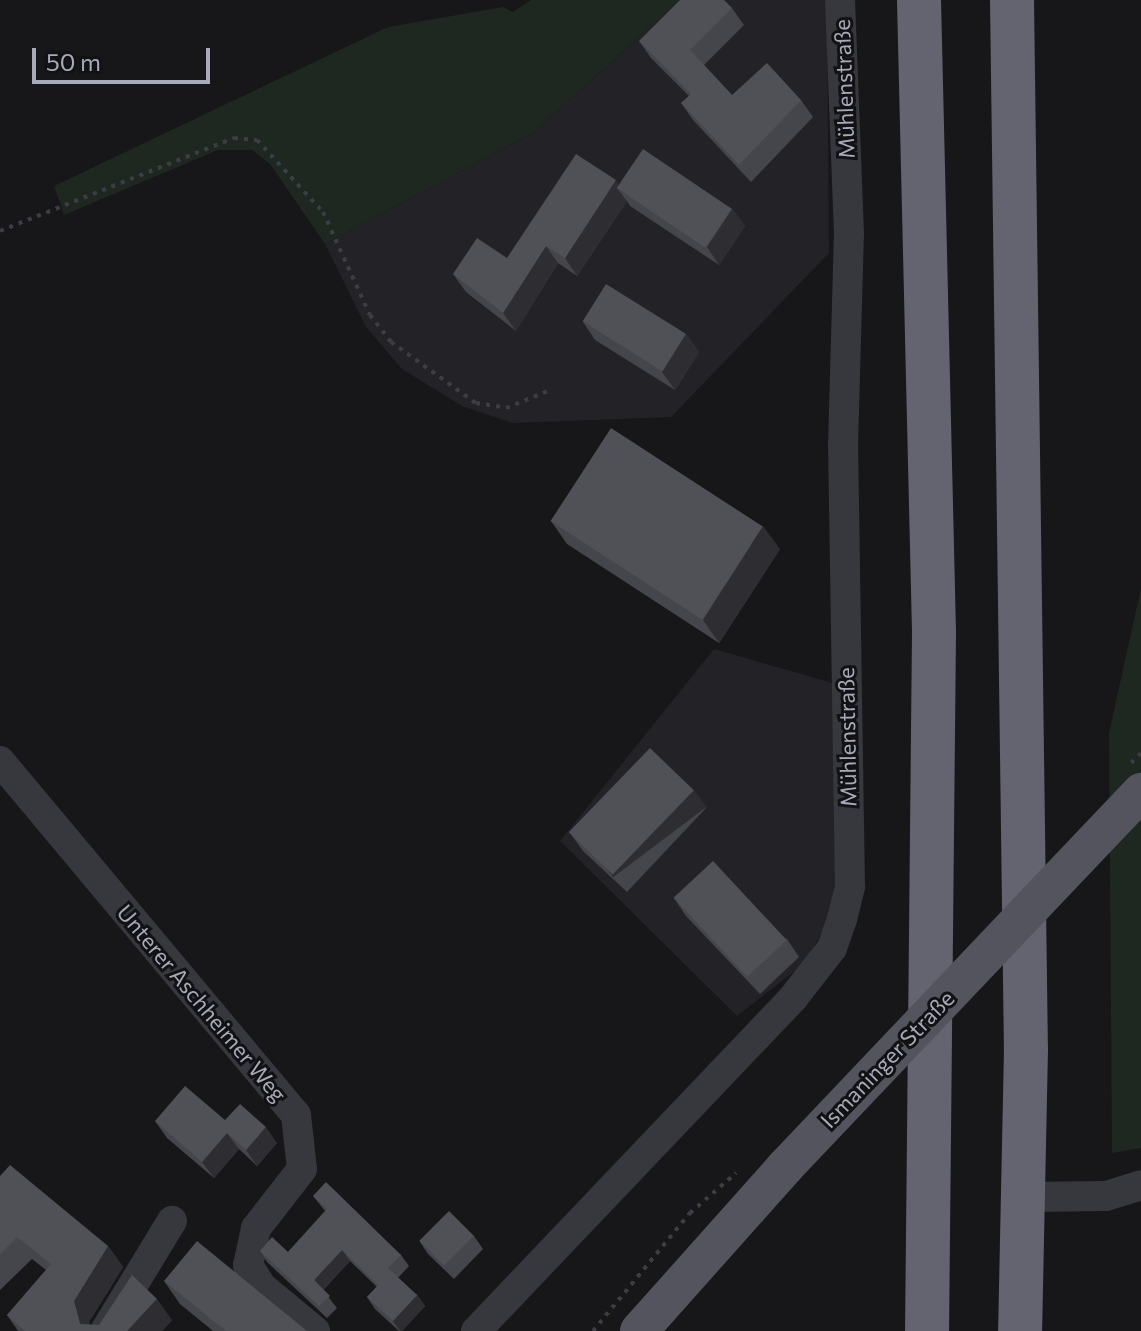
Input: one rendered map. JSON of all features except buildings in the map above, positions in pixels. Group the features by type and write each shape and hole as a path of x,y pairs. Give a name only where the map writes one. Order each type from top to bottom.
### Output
{"highway":[{"path":"918,11 934,632 927,1331"},
{"path":"1015,12 1024,1197 1020,1331"}],"main road":[{"name":"Ismaninger Straße","path":"639,1331 786,1166 1141,792"}],"street":[{"name":"Mühlenstraße","path":"476,1331 793,998 832,948 842,919 850,886 843,446 849,234 840,0"},
{"name":"Unterer Aschheimer Weg","path":"0,761 296,1115 302,1169 256,1228 248,1265 262,1287 315,1331"},
{"path":"1024,1197 1106,1196 1141,1185"},
{"path":"105,1331 172,1221"}],"path":[{"path":"0,231 234,138 257,140 323,212 370,315 391,342 476,403 506,408 548,391"},
{"path":"593,1331 690,1213 744,1166"}],"shaded area":[{"path":"531,0 680,0 533,133 325,244 270,164 252,150 218,150 64,215 54,186 388,27 503,7 513,12"},
{"path":"680,0 827,0 829,253 671,417 513,423 462,406 402,369 366,327 325,244 533,133"},
{"path":"1141,588 1141,1148 1112,1153 1109,733"},
{"path":"714,649 836,684 842,844 829,919 805,963 737,1016 560,841"}]}
